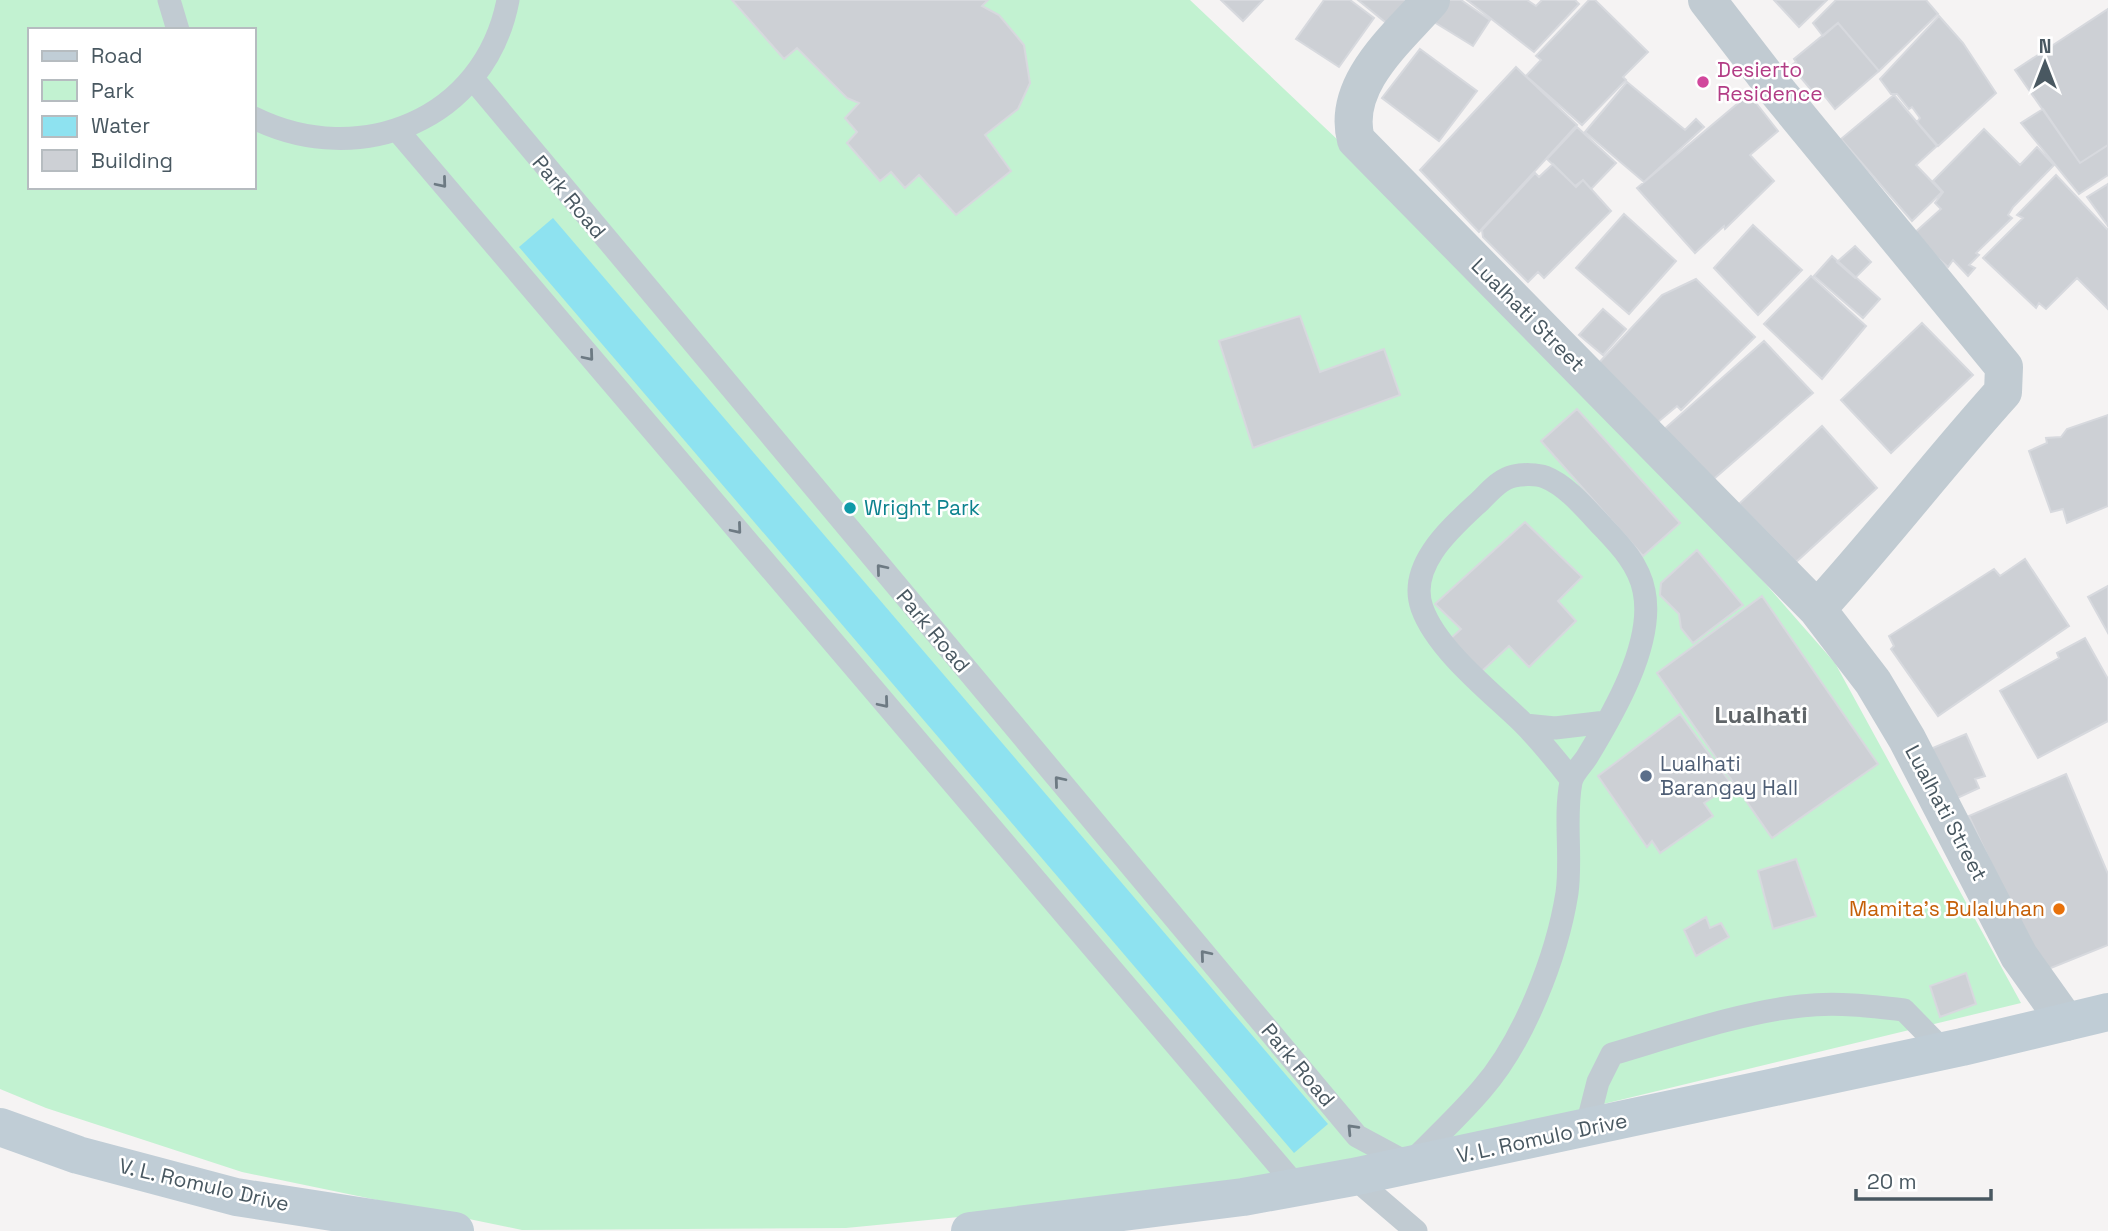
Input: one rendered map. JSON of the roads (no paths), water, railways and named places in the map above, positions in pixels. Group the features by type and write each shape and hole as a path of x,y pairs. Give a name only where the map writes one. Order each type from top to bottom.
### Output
{"main road":[{"name":"V. L. Romulo Drive","path":"970,1231 1191,1204 1353,1177 1944,1051 2108,1012"},
{"name":"V. L. Romulo Drive","path":"0,1127 78,1156 236,1197 455,1231"}],"street":[{"name":"Lualhati Street","path":"1431,0 1367,76 1353,104 1356,140 1816,608 1880,693 1907,739 2019,956 2067,1022"},
{"path":"1707,0 1778,92 2004,367 2003,392 1933,471 1868,552 1816,608"}],"lane":[{"path":"169,0 177,28"},
{"path":"256,119 300,137 349,141 398,131 438,110 473,79 502,29 508,0"},
{"name":"Park Road","path":"473,79 1357,1136 1409,1164"},
{"path":"398,131 1297,1187"},
{"path":"1409,1164 1484,1088 1513,1044 1533,1002 1563,915 1567,889 1571,779 1624,693 1635,664 1645,593 1631,559 1600,524 1559,486 1545,477 1514,476 1497,484 1460,518 1429,556 1420,576 1418,594 1423,611 1446,645 1492,696 1525,725 1571,779"},
{"path":"1525,725 1555,728 1606,722"},
{"path":"1586,1129 1598,1082 1612,1054 1707,1026 1801,1006 1854,1005 1905,1010 1944,1051"},
{"path":"1353,1177 1416,1231"}],"water":[{"path":"553,218 1328,1124 1294,1153 519,247"}],"place":[{"name":"Desierto Residence","path":"1703,82"},
{"name":"Wright Park","path":"850,508"},
{"name":"Lualhati Barangay Hall","path":"1646,776"},
{"name":"Mamita's Bulaluhan","path":"2059,909"}],"district":[{"name":"Lualhati","path":"1761,715"}]}
